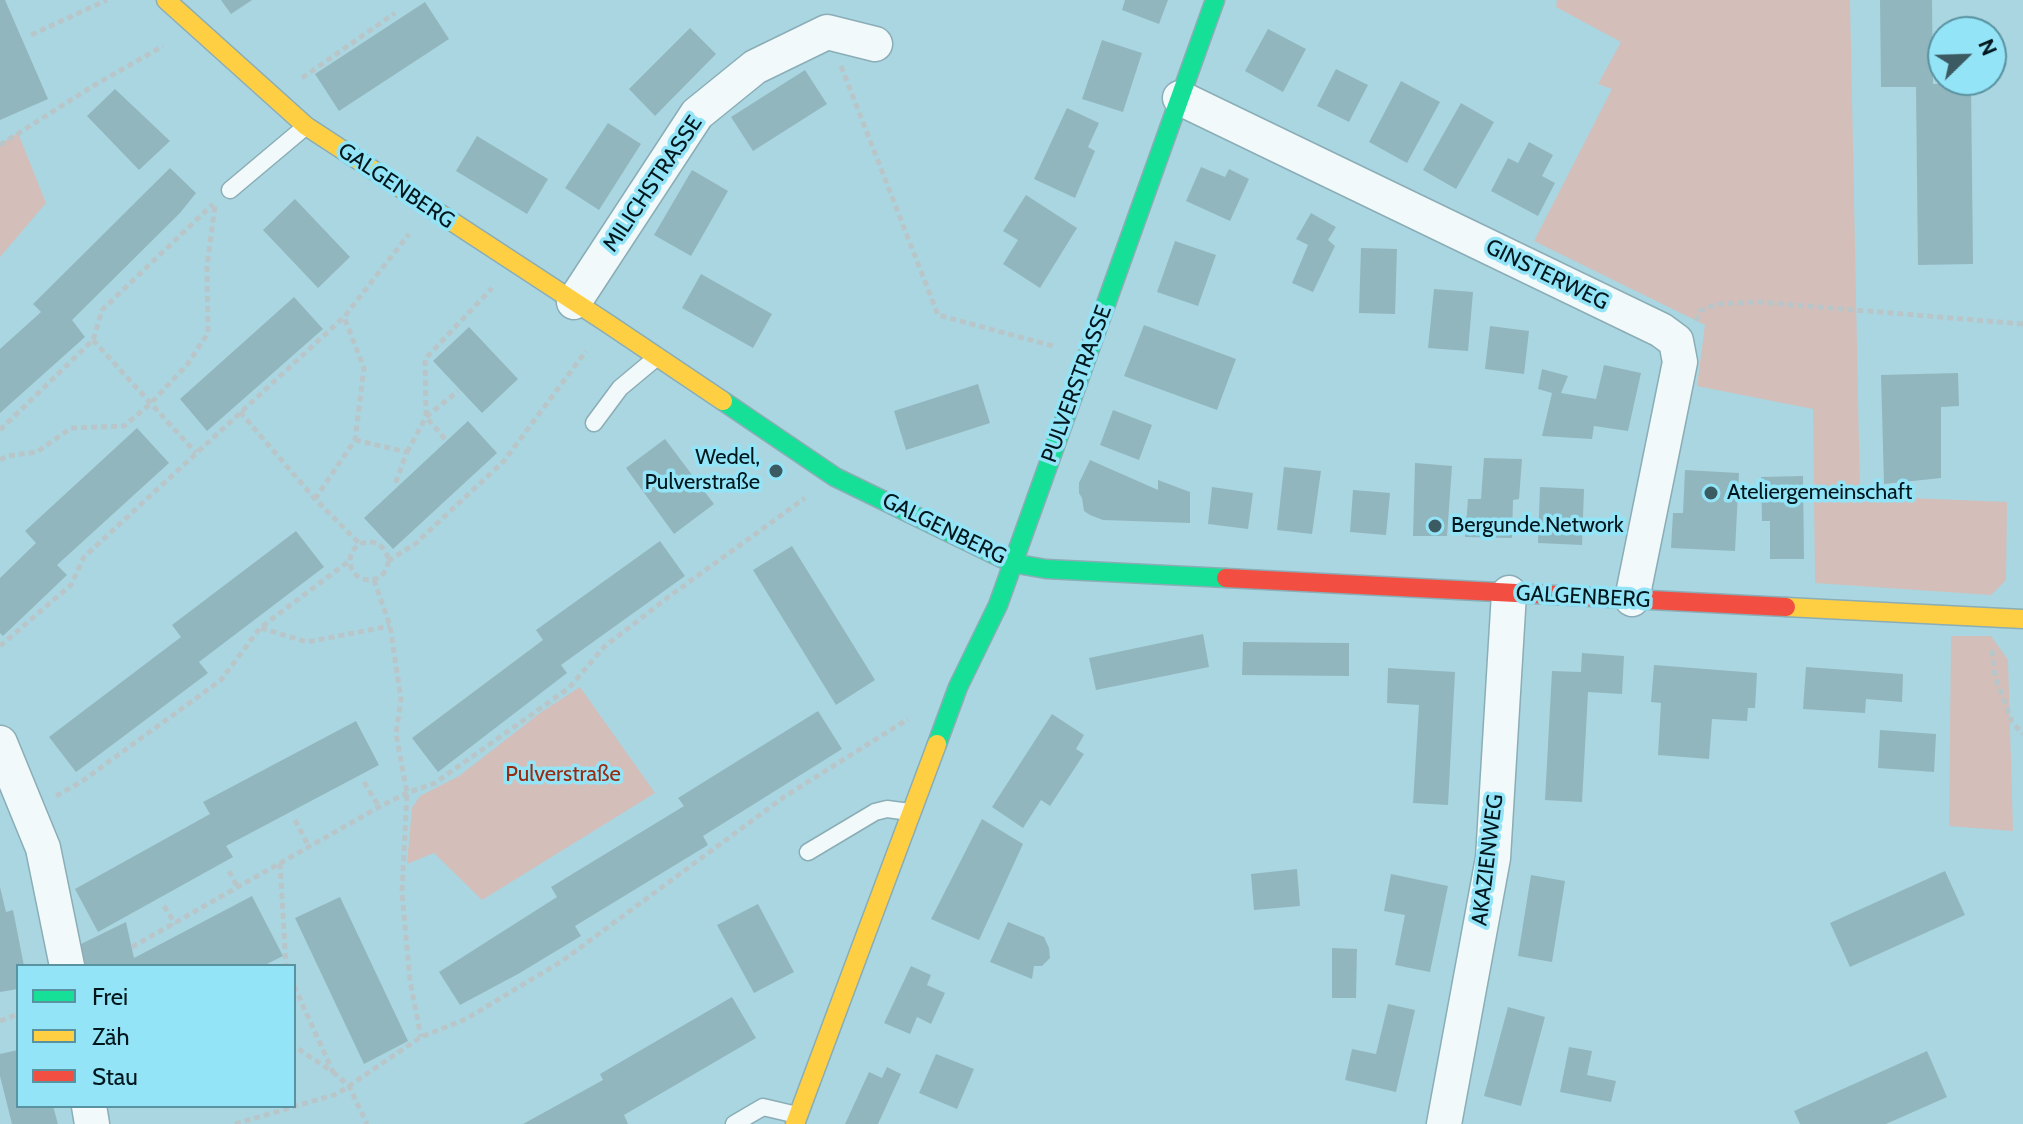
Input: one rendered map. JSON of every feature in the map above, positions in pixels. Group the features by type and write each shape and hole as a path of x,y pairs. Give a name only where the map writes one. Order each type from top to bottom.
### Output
{"street":[{"name":"GALGENBERG","path":"166,0 306,126 429,208 607,323 835,477 1012,563 1046,569 2023,619"},
{"name":"PULVERSTRASSE","path":"797,1120 958,687 998,605 1215,0"},
{"path":"827,32 875,44"},
{"name":"MILICHSTRASSE","path":"574,302 697,114 755,67 827,32"},
{"name":"GINSTERWEG","path":"1180,98 1661,330 1676,341 1680,362 1632,599"},
{"name":"AKAZIENWEG","path":"1444,1124 1493,858 1509,593"},
{"path":"0,743 43,848 67,964"}],"lane":[{"path":"230,190 306,126"},
{"path":"594,423 620,388 657,357"},
{"path":"808,852 875,812 887,809 912,812"},
{"path":"734,1124 763,1107 797,1120"}],"path":[{"path":"31,35 107,0"},
{"path":"275,97 395,13"},
{"path":"0,145 93,86 196,27"},
{"path":"827,32 938,315 1087,355"},
{"path":"0,430 93,340 102,310 215,202 207,266 208,333 187,365 124,426 71,428 37,452 7,456 0,460"},
{"path":"0,646 71,585 84,557 344,317 429,208"},
{"path":"445,439 426,417 425,359 514,264"},
{"path":"1717,304 1759,302 2023,324"},
{"path":"315,499 355,440 364,368 344,317"},
{"path":"388,561 415,544 504,461 607,323"},
{"path":"93,340 196,453"},
{"path":"395,484 407,452 426,417 458,391"},
{"path":"240,412 315,499 360,544"},
{"path":"355,440 407,452"},
{"path":"132,947 379,807 435,783 569,688 604,647 835,477"},
{"path":"29,812 81,782 221,680 260,628 349,561 360,544 379,545 388,561 383,574 374,580 355,575 349,561"},
{"path":"374,580 390,626 401,699 396,734 407,793 402,892 410,981 421,1037"},
{"path":"1989,618 1995,676 2012,722 2023,734"},
{"path":"260,628 307,642 390,626"},
{"path":"296,1106 337,1094 421,1037 466,1019 562,961 784,797 918,713"},
{"path":"364,782 379,807"},
{"path":"295,820 309,847"},
{"path":"280,863 286,964"},
{"path":"229,871 238,888"},
{"path":"164,906 175,924"},
{"path":"296,990 333,1072"},
{"path":"296,1047 349,1086 367,1124"},
{"path":"235,1124 289,1108"}],"green space":[{"path":"1557,0 1850,0 1860,496 2007,502 2006,580 1991,595 1815,583 1813,409 1697,386 1705,325 1534,241 1612,89 1598,84 1621,42 1556,7"},
{"path":"18,133 46,203 0,257 0,144"},
{"path":"1951,636 1991,636 2008,660 2013,831 1949,826"},
{"name":"Pulverstraße","path":"580,687 655,793 482,900 434,853 407,864 412,808 420,796 459,776 540,713"}],"building":[{"path":"0,0 5,0 48,99 0,120"},
{"path":"221,0 252,0 231,14"},
{"path":"1125,0 1168,0 1159,24 1122,10"},
{"path":"1880,0 1932,0 1932,16 1927,16 1927,96 1971,96 1973,264 1918,265 1916,87 1881,87"},
{"path":"425,2 449,39 339,111 315,74"},
{"path":"690,28 716,54 655,116 629,89"},
{"path":"1268,29 1306,49 1283,92 1245,71"},
{"path":"1102,40 1142,53 1123,112 1082,99"},
{"path":"1336,69 1368,85 1349,122 1317,106"},
{"path":"805,70 827,104 753,151 731,117"},
{"path":"1401,81 1440,102 1407,163 1369,142"},
{"path":"115,89 170,141 139,170 87,116"},
{"path":"1461,103 1494,122 1456,189 1423,170"},
{"path":"1067,108 1099,123 1088,147 1095,151 1075,198 1034,179"},
{"path":"608,123 641,144 599,210 565,188"},
{"path":"477,136 548,179 527,214 456,171"},
{"path":"1529,142 1553,155 1542,176 1555,183 1538,216 1491,191 1508,158 1518,163"},
{"path":"1201,167 1225,177 1229,169 1249,179 1230,221 1186,201"},
{"path":"170,168 196,193 180,213 72,320 85,337 0,413 0,349 41,312 33,304"},
{"path":"692,170 728,191 691,256 654,235"},
{"path":"1026,195 1077,228 1040,288 1003,264 1018,240 1003,231"},
{"path":"295,199 350,257 318,288 263,230"},
{"path":"1311,213 1336,227 1328,240 1335,246 1313,292 1292,283 1308,245 1296,239"},
{"path":"1175,241 1216,255 1198,306 1157,292"},
{"path":"1361,248 1397,249 1395,314 1359,313"},
{"path":"701,274 772,314 753,348 682,308"},
{"path":"1434,289 1473,292 1468,351 1428,348"},
{"path":"294,297 323,329 207,431 180,399"},
{"path":"1144,325 1236,359 1217,410 1124,376"},
{"path":"1490,326 1529,331 1524,374 1485,369"},
{"path":"469,327 518,379 482,413 433,361"},
{"path":"1604,365 1641,373 1628,431 1594,426 1592,439 1542,436 1552,393 1538,389 1542,369 1568,376 1561,393 1596,399"},
{"path":"1958,373 1959,406 1941,407 1941,478 1884,484 1881,375"},
{"path":"978,384 990,423 906,450 894,411"},
{"path":"1113,410 1152,425 1139,460 1100,445"},
{"path":"468,421 497,453 393,549 364,518"},
{"path":"137,428 169,463 57,565 67,575 3,636 0,633 0,578 36,543 25,531"},
{"path":"665,439 714,504 674,534 626,468"},
{"path":"1484,458 1522,459 1519,499 1513,500 1512,538 1465,537 1468,499 1481,499"},
{"path":"1090,460 1158,490 1158,480 1190,492 1190,523 1103,520 1090,515 1084,511 1079,483"},
{"path":"1415,463 1452,466 1447,536 1413,536"},
{"path":"1284,467 1321,471 1312,534 1277,530"},
{"name":"Ateliergemeinschaft","path":"1685,470 1739,473 1735,551 1671,548 1673,513 1683,513"},
{"path":"1803,476 1804,559 1770,559 1770,521 1762,521 1761,477"},
{"path":"1212,487 1253,493 1248,529 1208,524"},
{"path":"1540,487 1584,489 1582,545 1538,543"},
{"path":"1353,490 1390,493 1386,535 1350,532"},
{"path":"296,531 324,567 199,662 208,673 76,772 49,737 181,637 172,625"},
{"path":"660,541 685,576 561,665 567,673 438,772 412,738 543,640 536,630"},
{"path":"792,546 875,680 836,705 753,570"},
{"path":"1203,634 1209,667 1096,690 1089,658"},
{"path":"1243,642 1349,643 1349,676 1242,675"},
{"path":"1582,653 1624,656 1622,694 1588,692 1582,802 1545,800 1552,671 1581,672"},
{"path":"1654,665 1757,673 1755,708 1748,708 1747,721 1712,719 1709,759 1658,755 1661,703 1651,702"},
{"path":"1806,667 1903,674 1902,702 1866,699 1865,713 1803,709"},
{"path":"1388,668 1455,672 1448,805 1413,803 1419,705 1387,703"},
{"path":"818,711 842,749 703,836 708,845 575,926 581,936 460,1005 439,972 557,897 551,887 684,806 678,798"},
{"path":"1052,714 1084,735 1076,749 1084,754 1050,806 1041,800 1023,828 992,807"},
{"path":"356,721 379,765 226,846 233,857 98,932 75,889 210,814 203,802"},
{"path":"1880,730 1936,734 1934,772 1878,768"},
{"path":"982,819 1023,844 979,940 931,919"},
{"path":"1297,869 1300,906 1254,910 1251,874"},
{"path":"1945,871 1965,915 1850,967 1830,923"},
{"path":"1391,874 1448,886 1430,972 1395,965 1405,915 1384,911"},
{"path":"1531,875 1565,881 1552,962 1518,956"},
{"path":"0,887 6,912 13,910 24,964 16,964 16,989 0,992"},
{"path":"252,896 283,956 267,964 84,964 81,944 126,922 134,958"},
{"path":"340,897 408,1041 364,1064 295,918"},
{"path":"758,904 794,972 754,993 717,925"},
{"path":"1008,922 1044,937 1049,948 1050,958 1042,966 1034,966 1032,979 990,962"},
{"path":"1332,948 1357,949 1356,998 1332,998"},
{"path":"911,966 931,975 927,985 945,993 931,1024 917,1017 910,1034 884,1023"},
{"path":"732,997 756,1038 624,1115 628,1124 523,1124 603,1080 600,1074"},
{"path":"1388,1004 1415,1010 1396,1092 1345,1080 1352,1049 1376,1054"},
{"path":"1508,1007 1545,1017 1521,1106 1484,1096"},
{"path":"1569,1047 1592,1051 1587,1075 1616,1081 1611,1102 1560,1092"},
{"path":"16,1050 16,1108 54,1108 58,1124 12,1124 0,1076 0,1054"},
{"path":"1927,1051 1947,1097 1886,1124 1800,1124 1794,1111"},
{"path":"936,1054 974,1069 957,1109 919,1093"},
{"path":"887,1067 901,1074 878,1124 845,1124 869,1072 882,1078"}],"traffic: fast":[{"path":"937,744 958,687 998,605 1215,0"},
{"path":"723,401 835,477 1012,563 1046,569 1226,578"}],"traffic: slow":[{"path":"166,0 306,126 723,401"},
{"path":"1786,607 2023,619"},
{"path":"795,1124 937,744"}],"traffic: jam":[{"path":"1226,578 1786,607"}],"place":[{"name":"Wedel, Pulverstraße","path":"776,471"},
{"name":"Ateliergemeinschaft","path":"1711,493"},
{"name":"Bergunde.Network","path":"1435,526"}]}
